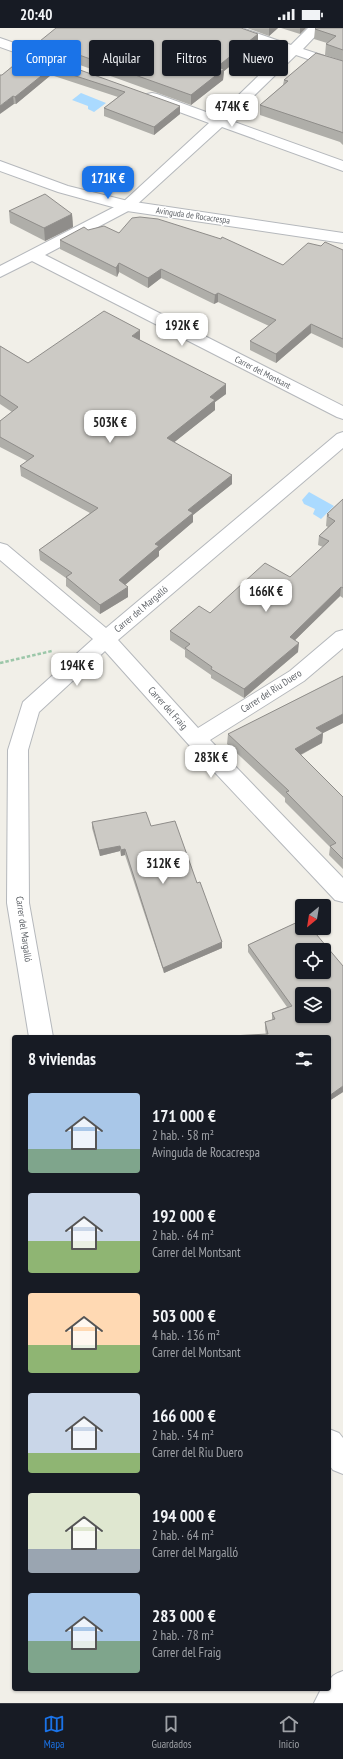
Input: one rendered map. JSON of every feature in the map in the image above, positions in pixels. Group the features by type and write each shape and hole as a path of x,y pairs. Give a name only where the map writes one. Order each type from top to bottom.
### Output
{"street":[{"path":"228,28 343,67"},
{"path":"0,272 34,256 127,206 220,121 316,28"},
{"path":"0,42 12,46"},
{"path":"140,92 343,166"},
{"name":"Avinguda de Rocacrespa","path":"0,166 63,189 127,206 343,238"},
{"name":"Carrer del Montsant","path":"34,256 343,413"},
{"name":"Carrer del Margalló","path":"41,1035 18,903 18,750 30,708 106,639 343,438"},
{"name":"Carrer del Fraig","path":"0,550 106,639 196,739 343,893"},
{"name":"Carrer del Riu Duero","path":"196,739 296,676 343,637"},
{"path":"331,1445 343,1460"},
{"path":"329,1703 343,1686"}],"water":[{"path":"81,93 106,103 94,112 88,109 88,106 72,100"},
{"path":"309,492 334,506 321,519 313,514 315,509 304,504 302,500"}],"building":[{"path":"56,28 241,28 258,34 251,40 229,40 229,57 221,64 221,40 162,40 162,76 215,76 191,95 138,76 154,76 154,40 89,40 89,59 81,56 81,40 41,40"},
{"path":"343,28 343,50 326,44 336,36 315,29"},
{"path":"316,53 343,61 343,133 260,105 288,81 284,80"},
{"path":"12,67 12,76 41,76 15,97 13,96 0,106 0,75"},
{"path":"81,70 89,73 89,76 97,76 180,106 154,127 104,108 125,92 76,76 81,76"},
{"path":"45,194 72,214 44,228 9,211"},
{"path":"140,217 158,219 221,239 222,237 283,265 308,243 321,246 325,242 343,250 343,339 311,324 276,354 250,341 276,320 218,293 215,295 161,269 148,278 119,263 116,268 60,240 84,227 88,230 104,226 119,233 132,218"},
{"path":"104,311 140,330 132,336 226,384 210,397 215,400 167,438 232,475 188,510 193,513 155,544 159,546 119,580 128,587 100,605 66,577 72,573 39,550 98,508 20,466 34,456 0,437 0,421 18,407 0,395 0,346 28,363"},
{"path":"343,499 343,588 341,587 290,637 299,643 244,689 211,669 212,667 185,648 190,644 170,631 199,606 210,613 265,563 290,577 329,541 319,536 335,521 327,516 329,515 327,514"},
{"path":"343,676 343,714 316,728 323,733 295,749 343,797 343,859 330,846 336,843 286,792 289,791 228,734"},
{"path":"146,812 151,826 175,821 197,883 200,882 222,942 163,968 125,849 121,850 120,846 99,850 92,822"},
{"path":"295,923 295,935 317,935 324,943 295,943 295,979 331,979 331,952 343,966 343,1086 331,1095 331,1035 250,1035 268,1034 265,1022 275,1019 272,1013 292,1006 248,945"}]}
